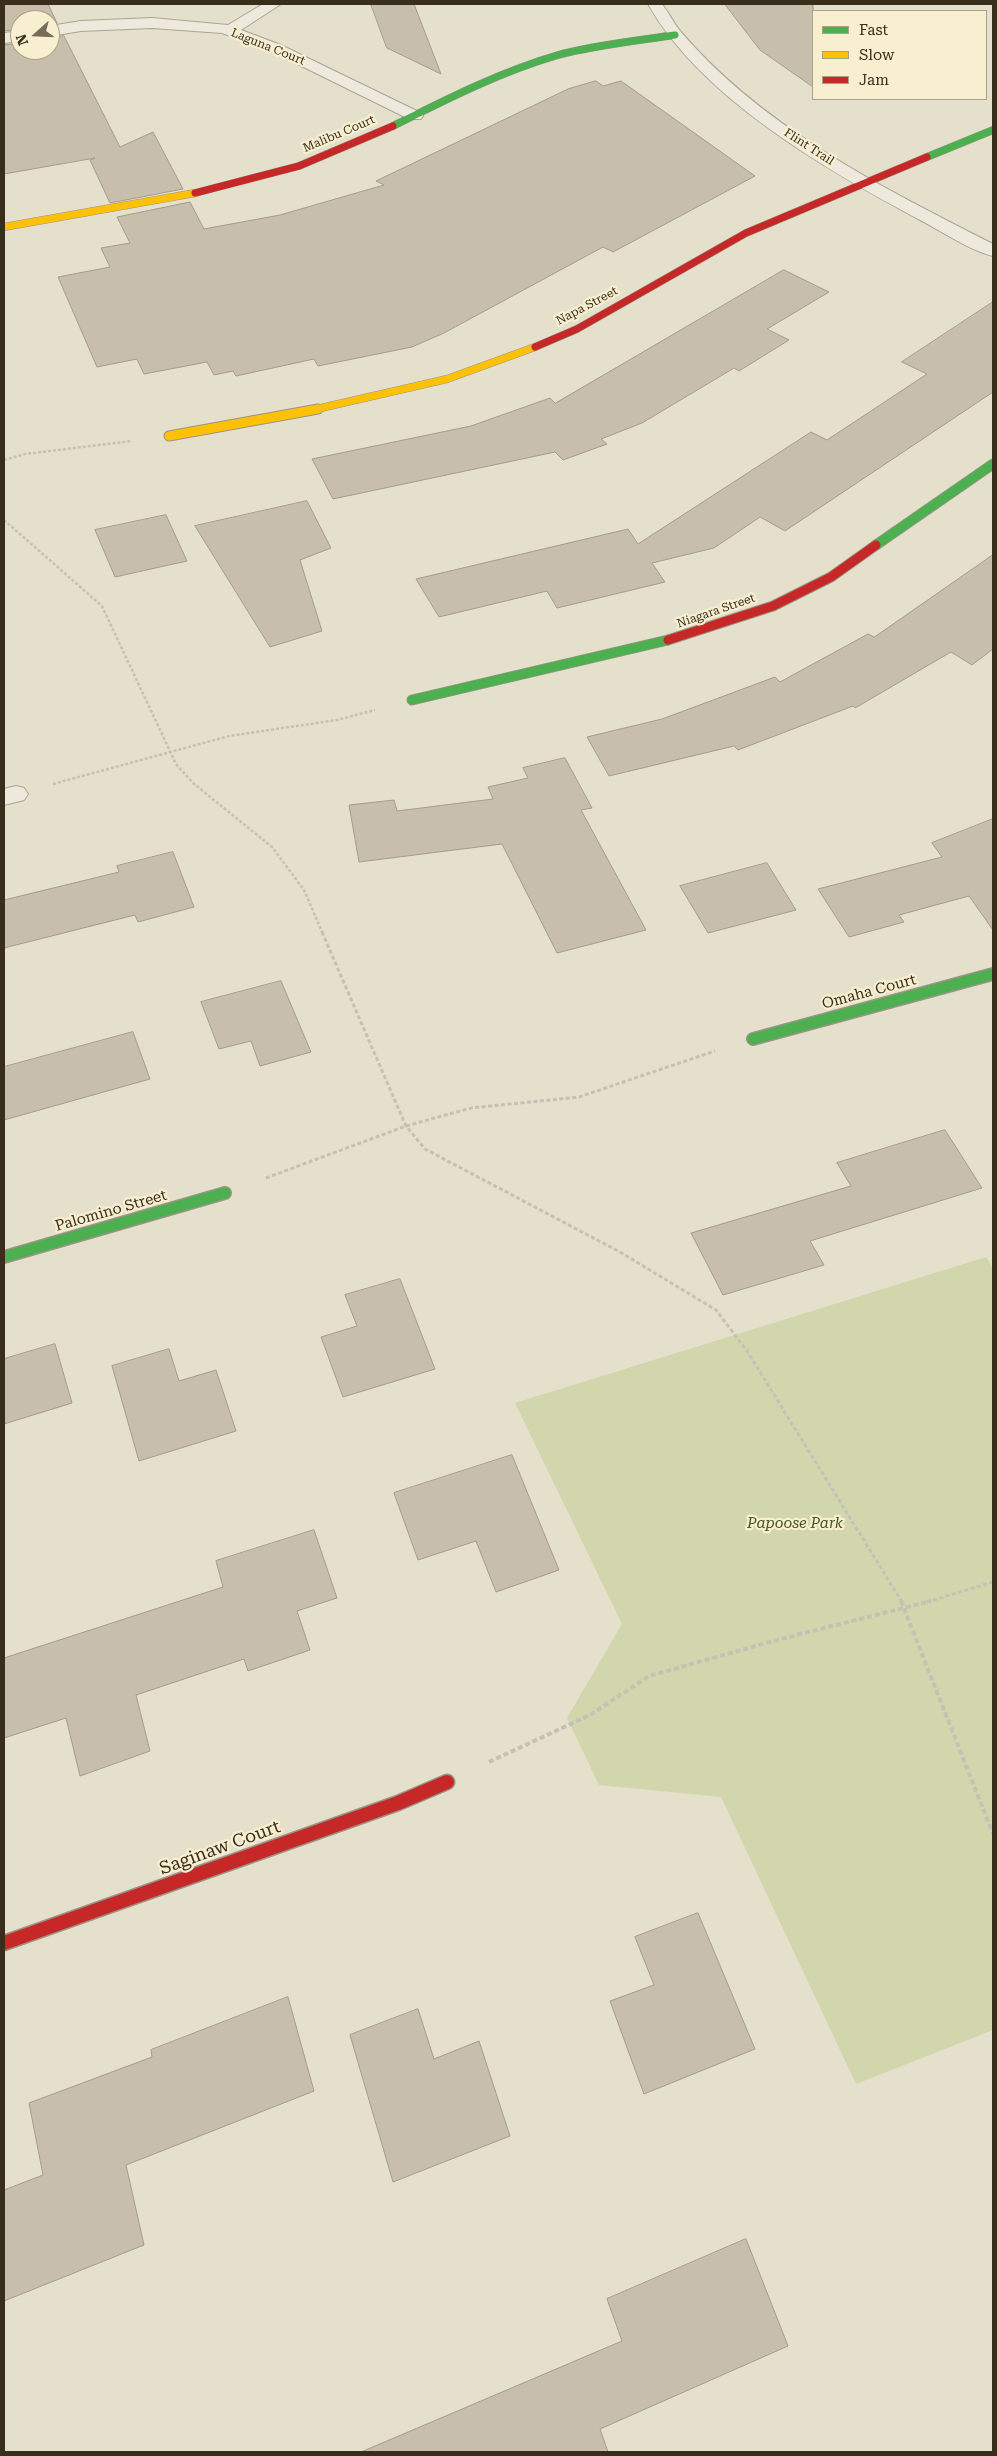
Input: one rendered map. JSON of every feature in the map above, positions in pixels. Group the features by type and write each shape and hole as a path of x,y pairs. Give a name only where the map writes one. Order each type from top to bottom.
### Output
{"street":[{"path":"229,31 272,4"},
{"name":"Flint Trail","path":"655,4 675,34 724,83 774,124 816,154 864,182 916,212 993,251"},
{"name":"Laguna Court","path":"60,29 81,26 152,23 229,31 276,48 415,116"},
{"name":"Malibu Court","path":"4,227 220,188 300,166 528,64 571,52 675,34"},
{"name":"Napa Street","path":"169,436 401,392 499,363 576,329 746,233 864,182 993,130"},
{"name":"Niagara Street","path":"412,700 678,638 773,606 830,577 993,464"},
{"name":"Omaha Court","path":"753,1039 993,974"},
{"name":"Palomino Street","path":"4,1256 225,1193"},
{"name":"Saginaw Court","path":"4,1943 398,1803 447,1782"}],"path":[{"path":"4,460 25,454 169,436"},
{"path":"4,520 102,606 176,764 193,783 272,847 304,890 406,1126 425,1148 620,1252 716,1310 748,1351 906,1609 993,1834"},
{"path":"10,796 229,736 337,720 412,700"},
{"path":"225,1193 406,1126 471,1108 579,1097 666,1066 753,1039"},
{"path":"447,1782 590,1715 649,1676 777,1640 906,1609 993,1582"}],"green space":[{"name":"Papoose Park","path":"986,1257 993,1268 993,2030 856,2084 721,1797 599,1785 567,1718 622,1624 515,1403"}],"building":[{"path":"4,4 48,4 51,10 10,10 10,30 4,31"},
{"path":"371,4 414,4 441,74 387,48"},
{"path":"725,4 813,4 812,86 760,50"},
{"path":"64,36 120,147 153,132 183,189 110,203 90,160 95,158 4,174 4,45 10,44 10,60 60,60 60,37"},
{"path":"596,81 603,86 621,81 755,176 613,252 603,247 444,333 412,347 318,366 314,359 236,376 233,371 214,375 207,362 144,374 137,359 97,367 58,277 110,267 101,248 130,243 117,217 190,202 204,229 280,215 384,185 376,181 568,89"},
{"path":"784,270 829,292 767,329 789,340 739,371 734,368 642,423 601,439 607,444 563,460 555,452 333,499 312,459 471,426 550,398 555,403"},
{"path":"993,302 993,392 785,531 760,517 714,548 652,563 665,582 557,608 547,591 439,617 416,579 628,529 638,544 811,432 827,440 927,374 902,362"},
{"path":"307,501 331,548 300,560 322,631 270,647 195,526"},
{"path":"166,515 187,561 115,577 95,530"},
{"path":"993,555 993,649 972,665 951,652 855,708 853,706 738,750 734,746 609,776 587,737 662,719 775,677 780,682 868,634 874,637"},
{"path":"565,758 592,808 581,810 646,930 557,953 502,844 359,862 349,805 394,800 397,811 493,799 488,787 528,778 523,768"},
{"path":"993,819 993,930 969,896 899,915 904,922 849,937 818,889 942,857 932,843"},
{"path":"173,852 194,907 138,922 135,915 4,948 4,900 119,872 117,866"},
{"path":"767,863 796,910 708,933 680,886"},
{"path":"281,981 311,1052 260,1066 251,1041 219,1049 201,1002"},
{"path":"133,1032 150,1079 4,1120 4,1067"},
{"path":"945,1130 982,1188 810,1241 824,1265 723,1295 691,1233 851,1186 837,1163"},
{"path":"400,1279 435,1369 343,1397 321,1337 357,1326 345,1295"},
{"path":"55,1344 72,1403 4,1424 4,1359"},
{"path":"169,1349 179,1381 216,1370 236,1431 139,1461 112,1366"},
{"path":"512,1455 559,1570 496,1592 476,1541 418,1560 394,1493"},
{"path":"314,1530 337,1598 297,1611 310,1650 248,1671 244,1659 136,1695 150,1751 80,1776 66,1718 4,1738 4,1658 223,1587 216,1561"},
{"path":"698,1913 755,2049 644,2094 610,2001 654,1985 635,1937"},
{"path":"288,1997 314,2091 126,2165 144,2245 4,2301 4,2190 43,2175 29,2103 152,2057 151,2050"},
{"path":"418,2009 434,2059 479,2041 510,2136 393,2182 350,2035"},
{"path":"746,2239 788,2346 600,2429 608,2452 361,2452 622,2341 607,2299"}],"traffic: fast":[{"path":"393,126 448,99 524,66 559,55 592,48 675,35"},
{"path":"927,157 993,130"},
{"path":"876,545 993,464"},
{"path":"412,700 668,640"},
{"path":"753,1039 993,974"},
{"path":"4,1257 225,1193"}],"traffic: slow":[{"path":"4,227 195,193"},
{"path":"169,436 309,411 401,391 447,379 535,347"}],"traffic: jam":[{"path":"195,193 299,166 393,126"},
{"path":"535,347 577,329 746,233 927,157"},
{"path":"668,640 773,606 831,577 876,545"},
{"path":"4,1943 398,1803 447,1782"}]}
